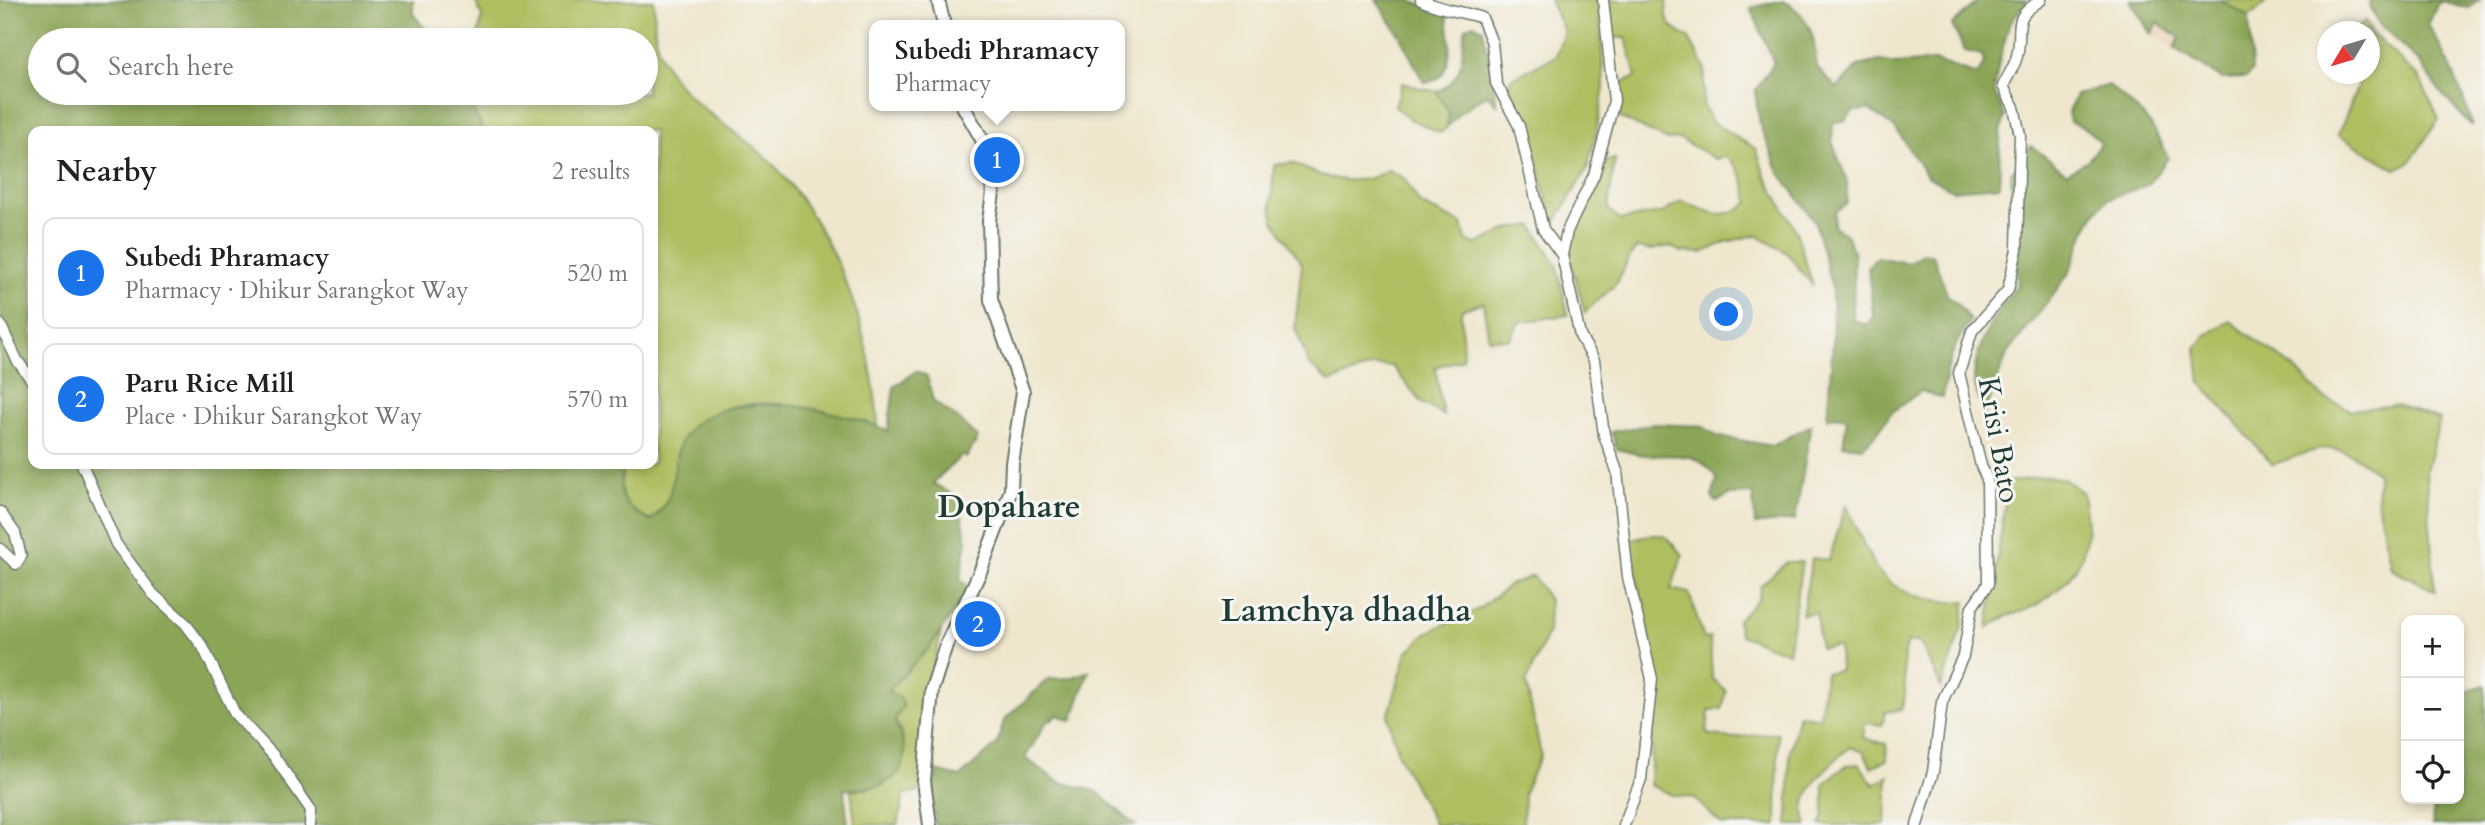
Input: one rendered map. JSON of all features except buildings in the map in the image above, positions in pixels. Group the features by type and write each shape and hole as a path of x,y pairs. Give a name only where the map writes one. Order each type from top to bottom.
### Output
{"street":[{"path":"938,0 943,20"},
{"path":"1421,0 1440,9 1456,9 1482,18 1492,43 1496,83 1519,126 1543,229 1562,255"},
{"path":"1603,0 1614,101 1594,175 1567,230 1562,255 1580,337 1594,360 1604,435 1617,471 1628,577 1652,679 1641,779 1624,825"},
{"name":"Krisi Bato","path":"1917,825 1933,772 1942,702 1963,656 1972,607 1988,584 1987,479 1981,466 1959,373 1972,331 2008,290 2015,259 2020,135 2014,107 2003,86 2017,56 2018,22 2027,9 2041,0"},
{"path":"930,825 924,781 932,689 946,645 980,572 1011,490 1012,463 1023,392 991,300 989,221 993,193 988,150 966,111"},
{"path":"0,324 17,360 28,375"},
{"path":"84,469 116,544 153,594 185,623 203,647 235,714 273,755 310,810 310,825"},
{"path":"0,512 15,533 21,556 16,564 0,549"}],"shaded area":[{"path":"2158,23 2181,38 2174,48 2151,34"}],"green space":[{"path":"0,0 413,0 413,14 424,28 28,28 28,105 474,105 474,113 481,125 28,126 28,469 623,469 621,484 623,498 632,510 650,521 667,500 679,446 685,435 702,419 725,409 752,405 782,405 812,409 841,415 888,431 894,387 916,371 927,376 933,401 957,418 978,438 966,458 962,455 933,483 958,498 967,541 960,580 970,588 929,648 888,691 901,699 904,706 895,719 904,745 904,758 901,768 887,782 866,788 844,789 848,825 0,825"},
{"path":"475,0 654,0 655,28 480,28 482,17"},
{"path":"1376,0 1409,0 1447,15 1449,56 1447,66 1435,80 1424,83 1400,36"},
{"path":"1550,0 1599,0 1604,88 1587,169 1553,226 1532,142 1511,96 1510,79 1556,56 1564,31"},
{"path":"1608,0 1668,0 1666,13 1669,23 1688,37 1705,68 1703,104 1712,122 1756,149 1765,175 1796,231 1813,286 1787,253 1756,235 1726,242 1702,253 1682,252 1669,246 1651,250 1636,248 1615,285 1585,313 1570,259 1571,234 1605,162 1615,159 1608,209 1620,220 1664,212 1681,201 1716,214 1731,212 1749,202 1742,176 1725,156 1716,159 1680,139 1668,140 1618,117 1621,102 1617,84 1636,77 1626,38 1612,38"},
{"path":"1783,0 1800,13 1810,28 1815,46 1816,67 1837,88 1858,66 1880,61 1896,64 1935,61 1977,75 1984,64 1982,55 1965,51 1952,25 1979,0 2027,0 2009,25 1994,91 2005,117 2000,141 1999,186 1952,190 1927,176 1896,129 1868,109 1852,112 1844,121 1833,123 1832,141 1847,181 1847,203 1835,212 1834,227 1848,236 1854,256 1853,320 1867,325 1873,316 1868,266 1877,257 1907,263 1924,253 1933,255 1948,297 1957,303 1970,321 1951,358 1943,398 1921,391 1891,413 1863,447 1843,445 1847,418 1834,416 1827,419 1833,341 1832,288 1815,222 1779,172 1760,125 1755,91 1774,63 1751,8"},
{"path":"2130,0 2220,0 2249,17 2252,70 2246,78 2222,79 2174,48 2180,38 2158,23 2151,34"},
{"path":"2220,0 2264,0 2265,4 2249,17"},
{"path":"2368,0 2480,0 2469,8 2444,2 2437,5 2428,25 2454,74 2472,126 2442,94 2420,63 2380,25 2380,21 2377,21"},
{"path":"1473,24 1483,29 1497,104 1487,95 1461,111 1447,127 1449,113 1437,92 1447,86 1458,72 1466,27"},
{"path":"2380,41 2419,77 2439,119 2410,162 2396,169 2338,135 2357,84 2380,84"},
{"path":"658,48 667,68 680,86 780,172 820,229 836,260 860,324 875,392 878,427 839,415 793,406 748,404 727,408 705,418 680,449 671,492 656,516 650,521 632,510 621,492 623,469 658,469 658,126 481,126 474,105 658,105"},
{"path":"1402,83 1437,92 1449,113 1447,127 1440,133 1410,119 1395,107"},
{"path":"2108,85 2144,117 2157,135 2168,158 2148,185 2107,199 2096,212 2085,231 2070,272 2007,354 1984,415 1974,382 1978,352 1996,316 2018,284 2011,173 2031,146 2067,173 2087,161 2101,143 2087,129 2070,122 2068,112 2076,95"},
{"path":"1293,163 1316,174 1340,180 1365,179 1388,170 1404,178 1420,204 1462,224 1466,241 1475,245 1509,229 1532,225 1557,265 1568,315 1519,322 1510,339 1489,339 1483,302 1461,310 1463,359 1435,367 1443,415 1422,403 1392,366 1373,366 1330,382 1309,364 1295,328 1302,264 1274,221 1271,207 1274,165"},
{"path":"2230,321 2297,370 2322,397 2351,410 2397,405 2440,420 2426,471 2435,591 2391,568 2378,507 2377,474 2351,454 2328,449 2316,450 2273,465 2200,382 2196,348 2205,336"},
{"path":"1653,424 1702,426 1717,436 1772,446 1811,425 1795,520 1755,525 1753,494 1729,495 1717,502 1712,497 1717,479 1701,462 1693,458 1644,455 1617,449 1611,432"},
{"path":"2047,476 2064,479 2082,492 2087,527 2081,558 2074,571 2052,594 1988,628 2008,482"},
{"path":"1846,504 1868,554 1885,578 1906,592 1918,596 1943,601 1966,601 1962,627 1941,687 1920,642 1908,642 1903,661 1905,692 1901,710 1885,712 1882,725 1865,723 1863,738 1886,744 1887,760 1871,767 1864,752 1850,747 1823,772 1809,791 1804,813 1807,825 1788,825 1790,752 1799,714 1820,718 1825,673 1840,670 1839,646 1820,648 1816,612 1802,615 1812,558 1829,560"},
{"path":"1648,535 1664,535 1683,555 1671,589 1689,593 1704,639 1710,638 1712,678 1726,691 1722,709 1709,710 1707,734 1730,738 1778,733 1777,825 1722,825 1694,798 1672,795 1650,785 1656,671 1629,541"},
{"path":"1787,562 1802,562 1788,653 1740,635 1737,621 1758,599 1761,585"},
{"path":"1533,576 1549,600 1548,632 1526,682 1541,755 1524,792 1523,825 1435,825 1399,757 1388,717 1407,652 1428,632 1479,609 1511,584"},
{"path":"941,632 921,726 921,791 904,794 898,825 855,825 851,789 883,785 903,740 895,719 901,699 888,691"},
{"path":"1089,671 1072,721 1058,715 1046,723 1025,758 1059,782 1096,791 1135,825 935,825 932,797 936,771 960,777 997,744 1004,720 1048,679 1071,678"},
{"path":"2485,685 2485,825 2432,825 2434,804 2464,804 2464,695"},
{"path":"1859,764 1874,785 1888,775 1886,825 1820,825 1824,816 1824,783 1847,765"}],"place":[{"name":"Subedi Phramacy","path":"997,160"},
{"name":"Paru Rice Mill","path":"978,624"}],"district":[{"name":"Dopahare","path":"1009,507"},
{"name":"Lamchya dhadha","path":"1346,611"}]}
